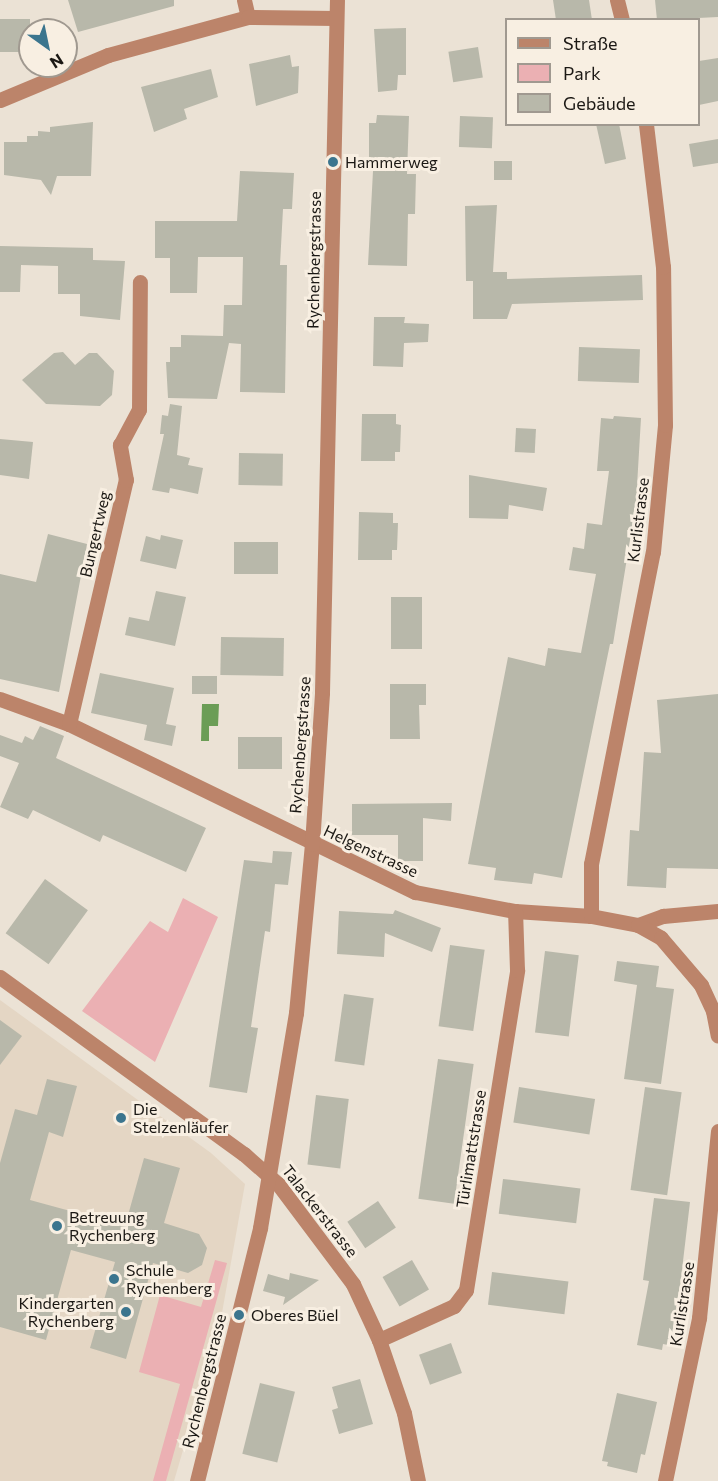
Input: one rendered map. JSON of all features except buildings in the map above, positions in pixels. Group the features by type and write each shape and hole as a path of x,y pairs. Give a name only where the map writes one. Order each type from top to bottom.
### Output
{"street":[{"path":"244,0 249,17"},
{"name":"Rychenbergstrasse","path":"197,1481 239,1315 269,1173 296,1013 312,844 322,692 337,0"},
{"path":"617,0 622,18"},
{"path":"0,100 108,55 249,17 336,18"},
{"name":"Kurlistrasse","path":"591,916 591,864 653,552 665,425 663,267 645,126"},
{"name":"Bungertweg","path":"69,724 126,480 120,445 139,410 140,282"},
{"name":"Helgenstrasse","path":"0,699 69,724 312,844 415,892 515,911 591,916 638,925 663,916 718,910"},
{"name":"Türlimattstrasse","path":"379,1340 454,1306 466,1290 517,970 515,911"},
{"path":"638,925 661,938 701,985 713,1011 718,1036"},
{"name":"Talackerstrasse","path":"0,977 269,1173 318,1234 353,1284 379,1340 404,1413 417,1481"},
{"name":"Kurlistrasse","path":"665,1481 699,1318 718,1131"}],"shaded area":[{"path":"202,704 219,704 218,726 209,726 209,741 201,741"},
{"name":"Schule Rychenberg","path":"0,1000 211,1153 245,1184 220,1324 174,1481 0,1481"}],"green space":[{"path":"183,898 218,917 155,1062 82,1011 150,921 168,932"},
{"path":"215,1260 227,1263 166,1481 153,1481 180,1384 139,1372 160,1295 201,1307"}],"place":[{"name":"Hammerweg","path":"333,162"},
{"name":"Die Stelzenläufer","path":"121,1118"},
{"name":"Betreuung Rychenberg","path":"57,1226"},
{"name":"Schule Rychenberg","path":"114,1279"},
{"name":"Kindergarten Rychenberg","path":"126,1312"},
{"name":"Oberes Büel","path":"239,1315"}]}
